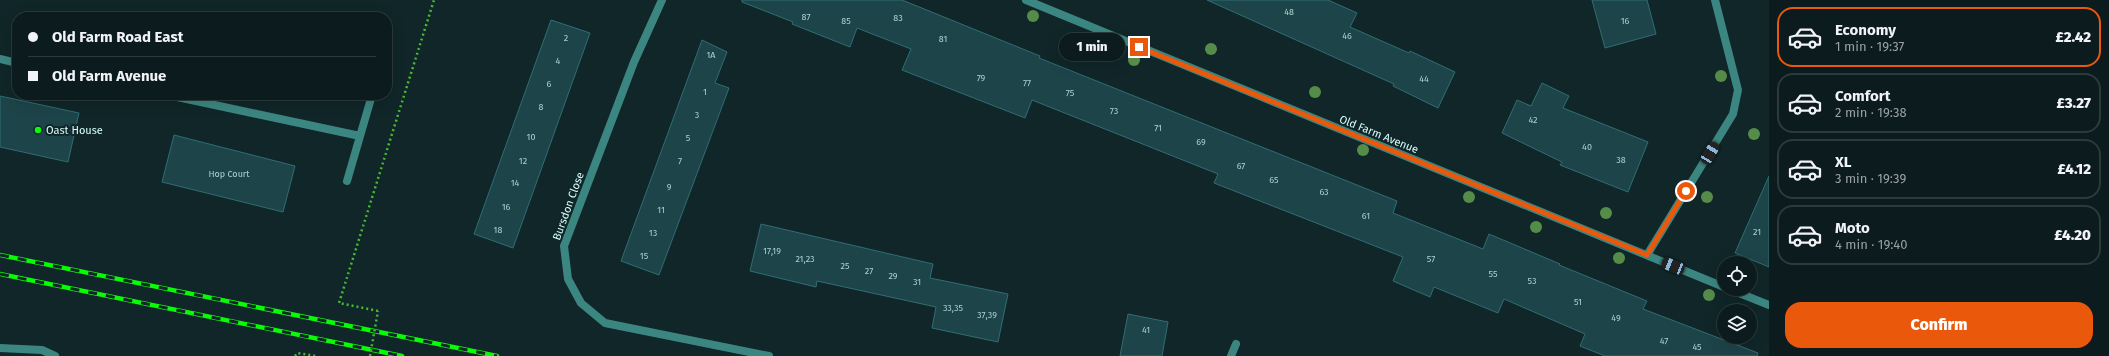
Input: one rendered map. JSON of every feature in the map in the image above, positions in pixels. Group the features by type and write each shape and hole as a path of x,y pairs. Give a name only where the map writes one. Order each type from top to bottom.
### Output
{"street":[{"name":"Bursdon Close","path":"662,0 634,62 564,246 568,279 581,303 605,323 770,356"},
{"name":"Old Farm Avenue","path":"1026,0 1717,284"},
{"path":"1647,255 1733,114 1738,90 1715,0"},
{"path":"0,59 12,62"},
{"path":"191,100 360,136"},
{"path":"347,181 371,100"},
{"path":"1747,296 1769,305"},
{"path":"1231,356 1236,344"},
{"path":"0,348 42,350 55,356"}],"path":[{"path":"370,356 378,311 339,303 434,0"},
{"path":"295,356 297,353 316,356"}],"building":[{"path":"742,0 902,0 1040,56 1039,58 1397,201 1393,213 1483,249 1489,234 1560,264 1559,265 1647,301 1643,309 1717,337 1717,344 1734,344 1758,353 1757,356 1605,356 1580,346 1585,334 1504,299 1498,313 1434,287 1430,297 1393,281 1403,257 1214,183 1218,174 1032,100 1025,118 902,70 911,49 857,28 850,47 742,2"},
{"path":"1207,0 1328,0 1357,13 1350,27 1409,53 1410,51 1455,72 1438,108 1393,86 1394,84"},
{"path":"1592,0 1647,0 1656,34 1605,48"},
{"path":"551,20 590,33 513,248 474,234"},
{"path":"702,40 727,52 715,83 729,88 659,275 621,261"},
{"path":"1542,83 1569,96 1563,108 1648,142 1628,192 1560,165 1562,162 1502,133 1517,100 1531,106"},
{"name":"Oast House","path":"0,96 12,99 12,100 19,100 79,113 68,162 0,147"},
{"path":"174,135 295,166 283,212 162,182"},
{"path":"1769,176 1769,267 1757,262 1757,256 1742,256 1735,253"},
{"path":"761,224 933,264 930,278 1008,294 998,342 932,328 936,307 817,281 816,287 750,271"},
{"path":"1128,314 1168,322 1162,356 1120,356"}],"railway":[{"path":"0,255 497,356"},
{"path":"0,274 402,356"}],"place":[{"name":"Oast House","path":"38,130"}],"route":[{"path":"1139,47 1647,255 1686,191"}]}
